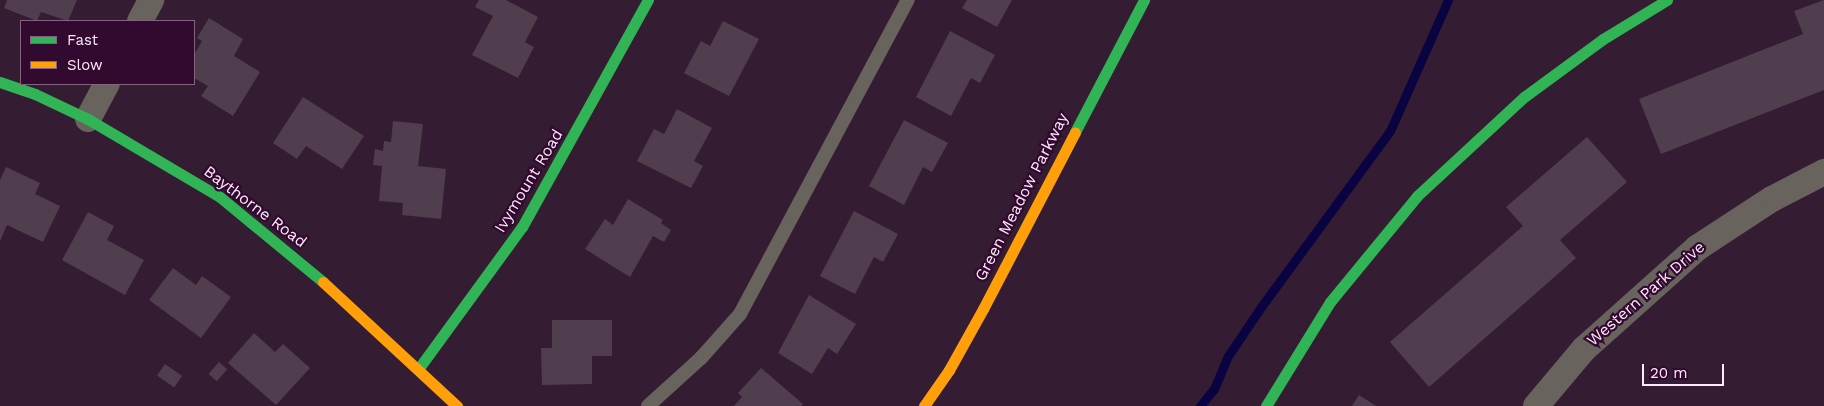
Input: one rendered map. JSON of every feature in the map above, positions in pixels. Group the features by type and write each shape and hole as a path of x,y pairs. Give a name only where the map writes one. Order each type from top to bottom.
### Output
{"street":[{"path":"141,20 151,0"},
{"name":"Ivymount Road","path":"419,368 522,227 567,151 648,0"},
{"name":"Green Meadow Parkway","path":"924,406 969,335 1144,0"},
{"path":"1266,406 1330,302 1417,196 1472,142 1524,97 1603,39 1667,0"},
{"name":"Baythorne Road","path":"0,82 35,94 88,119 220,197 328,286 419,368 457,406"},
{"path":"88,119 106,85"},
{"name":"Western Park Drive","path":"1536,406 1584,349 1696,248 1772,199 1824,172"}],"lane":[{"path":"648,406 701,358 740,314 908,0"}],"building":[{"path":"7,0 77,0 68,20 41,12 37,20 34,20 4,8"},
{"path":"479,0 506,0 538,17 525,42 534,47 518,78 472,55 493,16 475,7"},
{"path":"967,0 1012,0 997,27 962,8"},
{"path":"1824,0 1824,90 1661,154 1639,99 1803,34 1794,11"},
{"path":"209,18 243,39 234,56 260,72 233,116 201,96 208,86 195,79 195,53 202,41 197,38"},
{"path":"723,21 759,39 729,96 684,73 701,41 710,46"},
{"path":"950,31 995,55 980,83 971,78 951,116 916,97"},
{"path":"303,97 364,136 342,169 306,146 297,159 273,143"},
{"path":"677,109 712,128 694,161 703,166 691,188 637,161 654,129 664,134"},
{"path":"904,120 948,143 932,172 923,167 904,205 869,186"},
{"path":"393,121 423,124 418,166 446,169 441,219 402,215 403,203 379,201 382,166 373,165 375,149 383,151 384,141 391,142"},
{"path":"1587,137 1627,182 1560,240 1576,258 1429,387 1390,342 1523,226 1506,207"},
{"path":"6,167 40,183 35,194 60,206 43,242 7,225 0,241 0,180"},
{"path":"628,199 663,220 661,223 671,230 664,242 653,236 630,277 585,249 605,219 613,225"},
{"path":"854,211 898,234 883,262 874,257 855,294 820,276"},
{"path":"88,212 114,226 107,240 144,260 125,295 62,260"},
{"path":"173,268 196,285 202,276 231,297 201,338 149,300"},
{"path":"809,295 856,324 837,354 828,348 812,374 778,353"},
{"path":"552,320 612,320 612,356 592,356 592,384 542,385 541,348 552,348"},
{"path":"254,333 275,352 283,344 310,368 276,405 228,363"},
{"path":"219,362 227,369 217,381 209,374"},
{"path":"165,364 182,376 174,388 157,375"},
{"path":"761,368 803,404 801,406 734,406 742,397 738,393"},
{"path":"1359,395 1376,406 1352,406"}],"waterway":[{"path":"1200,406 1214,389 1228,356 1261,307 1390,131 1448,0"}],"traffic: fast":[{"path":"419,368 522,227 648,0"},
{"path":"1075,132 1144,0"},
{"path":"1266,406 1330,302 1417,196 1524,97 1603,39 1667,0"},
{"path":"0,82 35,94 88,119 220,197 323,282"}],"traffic: slow":[{"path":"924,406 949,370 983,309 1075,132"},
{"path":"323,282 457,406"}]}
